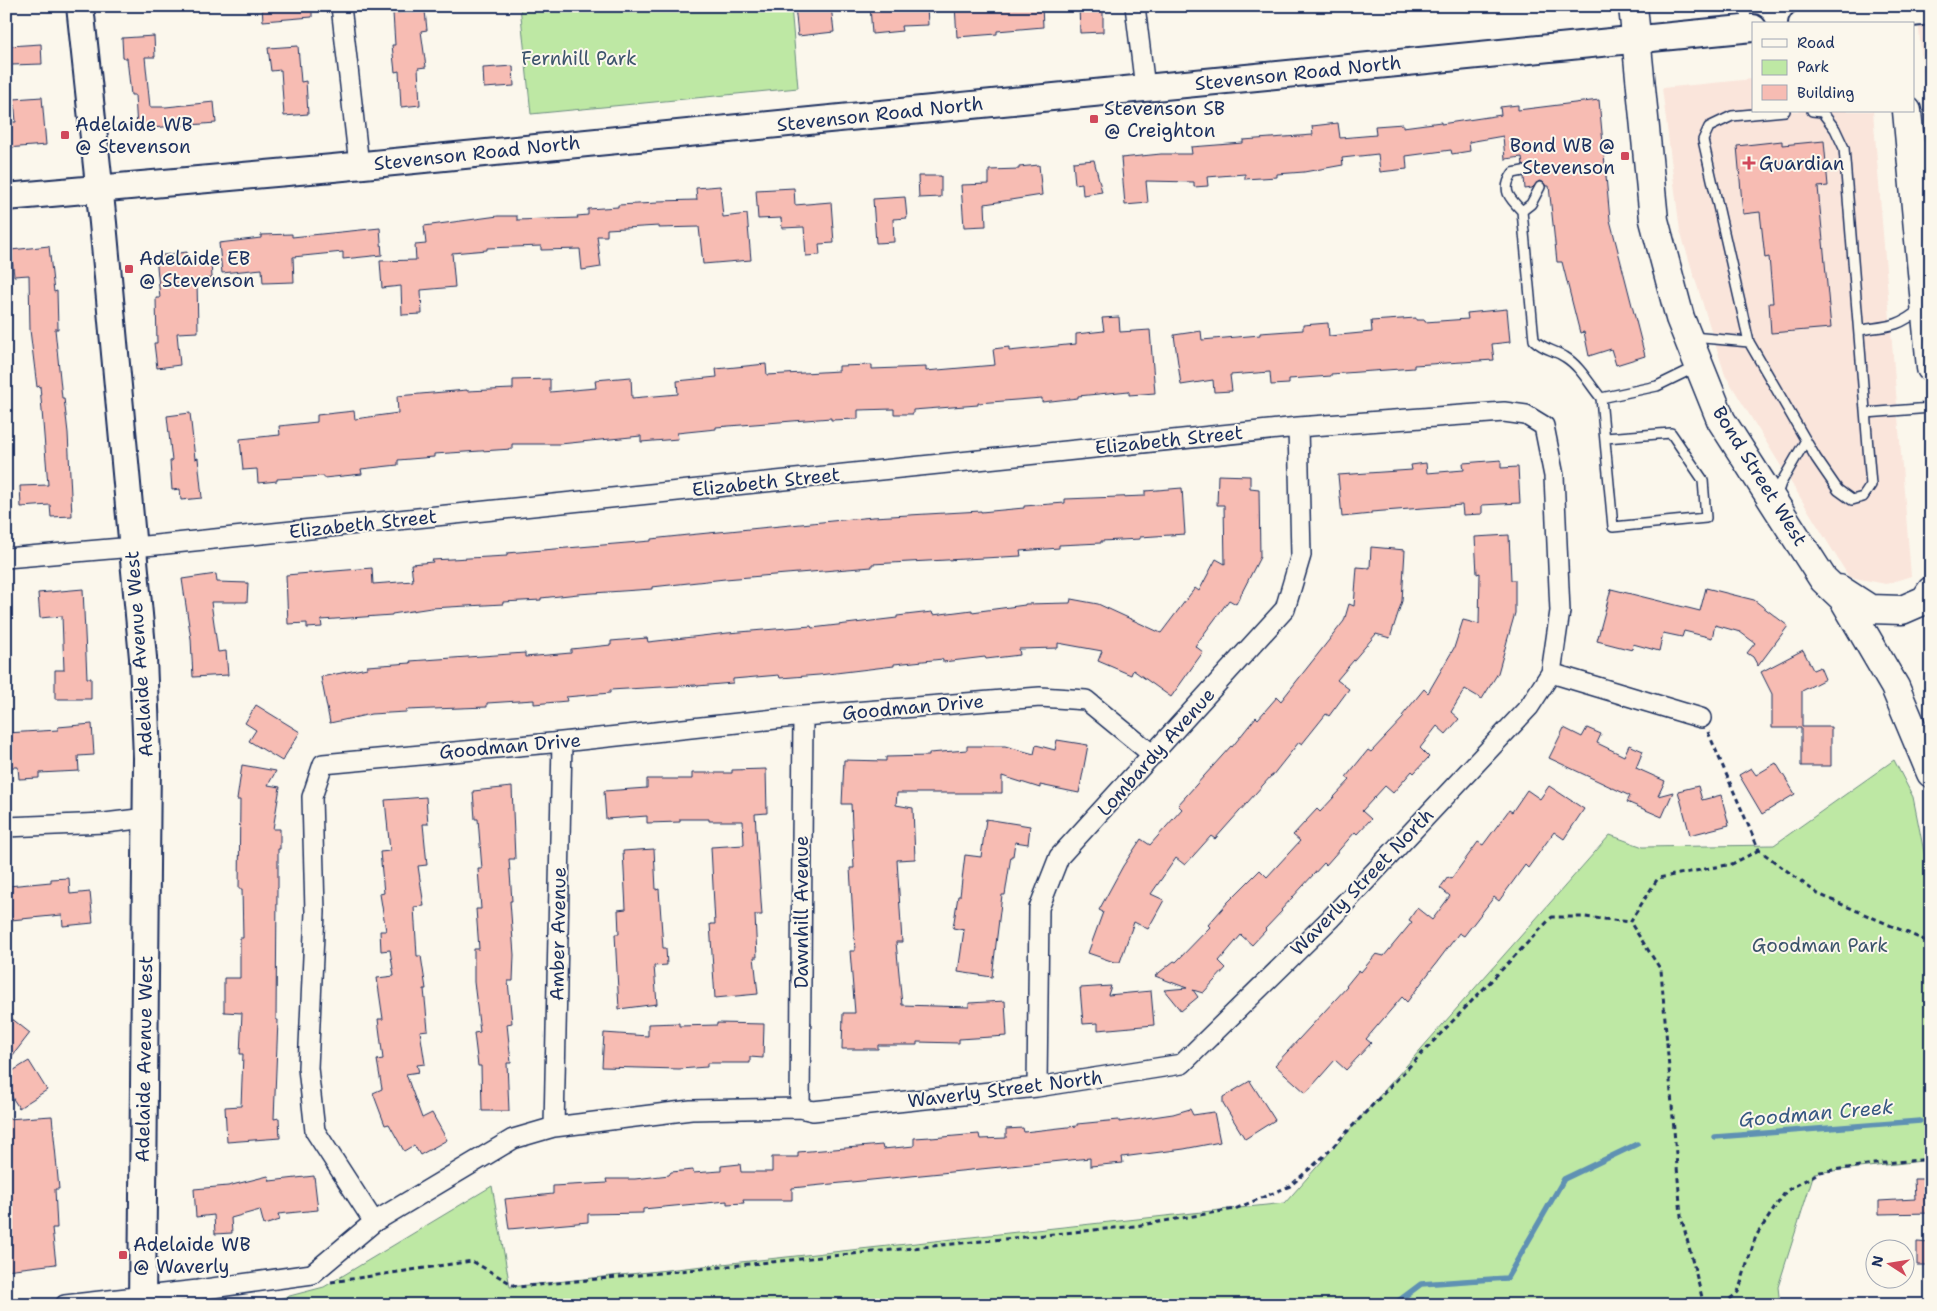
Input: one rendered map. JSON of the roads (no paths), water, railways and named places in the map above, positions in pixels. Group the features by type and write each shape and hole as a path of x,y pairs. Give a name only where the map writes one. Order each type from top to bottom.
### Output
{"main road":[{"name":"Adelaide Avenue West","path":"80,6 144,667 147,758 142,1301"},
{"name":"Bond Street West","path":"1633,6 1654,220 1680,318 1687,337 1721,420 1823,579 1843,598 1894,686 1931,773"},
{"path":"1823,22 1931,11"},
{"name":"Stevenson Road North","path":"6,197 359,165 1636,39 1748,21"},
{"path":"1907,112 1931,368"},
{"path":"1823,579 1870,609 1902,610 1926,600 1931,591"}],"street":[{"path":"341,6 359,165"},
{"path":"1135,6 1144,88"},
{"name":"Elizabeth Street","path":"6,558 132,547 1298,427 1504,412 1526,414"},
{"name":"Waverly Street North","path":"142,1301 312,1274 374,1222 513,1139 554,1127 692,1110 800,1108 813,1112 1037,1087 1182,1064 1330,919 1529,707 1551,673 1560,611 1554,476 1544,426 1526,414"},
{"name":"Lombardy Avenue","path":"1037,1087 1039,908 1059,857 1285,609 1301,555 1298,427"},
{"path":"1551,673 1701,718"},
{"name":"Goodman Drive","path":"374,1222 315,1130 308,1068 315,912 312,797 323,764 562,742 803,716 1040,697 1086,700 1153,755"},
{"name":"Dawnhill Avenue","path":"800,1108 803,716"},
{"name":"Amber Avenue","path":"554,1127 562,742"},
{"path":"6,827 105,823 146,818"},
{"path":"65,1305 142,1301"}],"lane":[{"path":"1774,112 1732,116 1709,127 1704,140 1749,342 1806,440 1838,490 1852,500 1863,497 1871,485 1866,413 1844,148 1835,129 1822,112"},
{"path":"1523,171 1513,173 1508,181 1507,191 1512,202 1522,211 1534,340 1542,348 1564,356 1571,362 1601,398 1613,527 1706,518 1702,480 1671,433 1605,438"},
{"path":"1522,211 1531,204 1540,187"},
{"path":"1859,330 1896,325 1908,320 1927,318"},
{"path":"1687,337 1749,342"},
{"path":"1601,398 1657,386 1699,366"},
{"path":"1866,413 1931,408"},
{"path":"1774,502 1781,483 1806,440"}],"waterway":[{"name":"Goodman Creek","path":"1715,1137 1920,1121"},
{"name":"Goodman Creek","path":"1393,1305 1421,1284 1507,1278 1564,1179 1637,1144"}],"place":[{"name":"Stevenson SB @ Creighton","path":"1094,119"},
{"name":"Adelaide WB @ Stevenson","path":"65,135"},
{"name":"Bond WB @ Stevenson","path":"1625,156"},
{"name":"Guardian","path":"1749,163"},
{"name":"Adelaide EB @ Stevenson","path":"129,269"},
{"name":"Adelaide WB @ Waverly","path":"123,1255"}],"park label":[{"name":"Fernhill Park","path":"579,58"},
{"name":"Goodman Park","path":"1820,945"}]}
